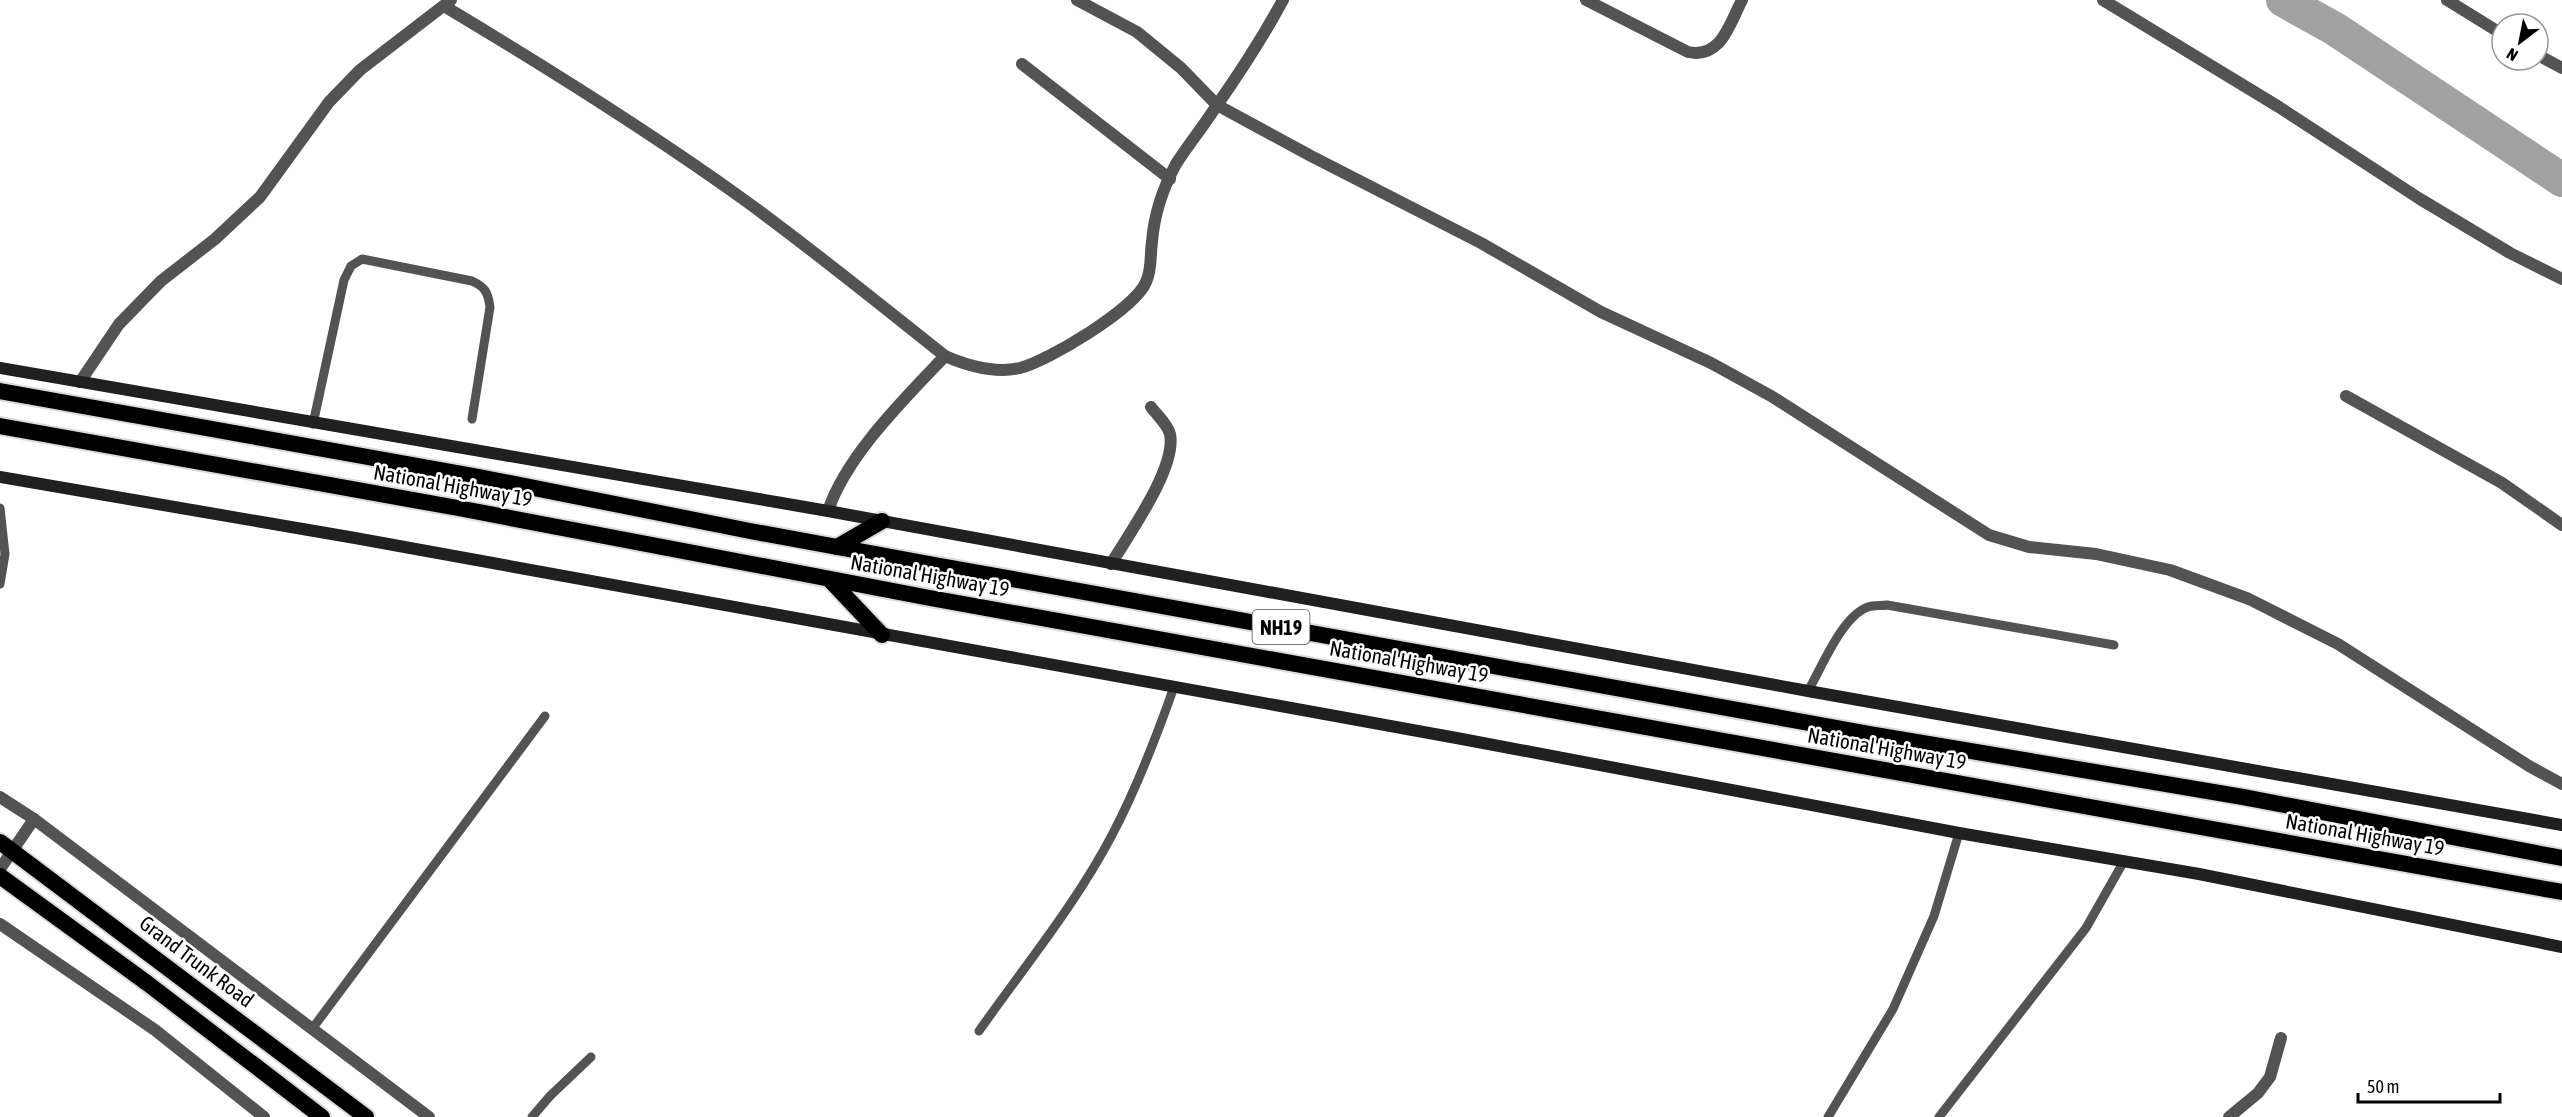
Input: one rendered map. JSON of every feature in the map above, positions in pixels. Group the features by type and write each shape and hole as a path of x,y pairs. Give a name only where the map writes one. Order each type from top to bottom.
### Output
{"highway":[{"name":"NH19","path":"0,391 474,476 837,547 1848,730 2243,797 2562,858"},
{"name":"National Highway 19","path":"0,426 458,508 830,580 2562,892"},
{"path":"837,547 882,521"},
{"path":"830,580 882,635"},
{"name":"Grand Trunk Road","path":"6,847 366,1117"},
{"path":"0,876 147,983 322,1117"}],"main road":[{"path":"0,368 313,424 828,511 1486,630 1808,691 2562,825"},
{"path":"0,477 355,538 1959,833 2210,876 2562,947"}],"street":[{"path":"1077,0 1137,32 1181,68 1217,105 1311,156 1482,243 1601,312 1711,363 1989,535 2030,547 2096,554 2170,570 2249,598 2338,644 2529,766 2562,784"},
{"path":"80,382 118,324 161,281 215,239 260,197 329,102 360,70 447,3 575,85 723,185 816,253 945,356 966,366 993,370 1020,368 1047,357 1111,319 1139,295 1146,282 1160,201 1176,165 1283,0"},
{"path":"1586,0 1688,52 1700,54 1712,51 1721,41 1742,0"},
{"path":"2103,0 2279,107 2420,200 2562,279"},
{"path":"2447,0 2490,27"},
{"path":"1022,64 1170,179"},
{"path":"828,511 838,490 880,427 945,356"},
{"path":"2346,396 2502,483 2562,525"},
{"path":"1111,564 1166,470 1172,449 1169,431 1151,407"},
{"path":"0,797 34,819 429,1117"},
{"path":"0,869 6,847 34,819"},
{"path":"0,924 155,1030 264,1117"},
{"path":"2229,1117 2258,1093 2270,1077 2281,1038"}],"lane":[{"path":"313,424 344,280 351,266 362,259 472,281 484,287 489,295 490,307 472,419"},
{"path":"0,508 5,554 0,584"},
{"path":"1808,691 1842,630 1856,613 1870,606 1887,606 2114,645"},
{"path":"979,1031 1074,897 1112,836 1141,774 1174,687"},
{"path":"312,1029 544,716"},
{"path":"1828,1117 1893,1009 1934,916 1959,833"},
{"path":"1939,1117 2086,928 2124,861"},
{"path":"532,1117 550,1096 591,1057"}],"waterway":[{"path":"2283,0 2335,29 2562,180"}]}
